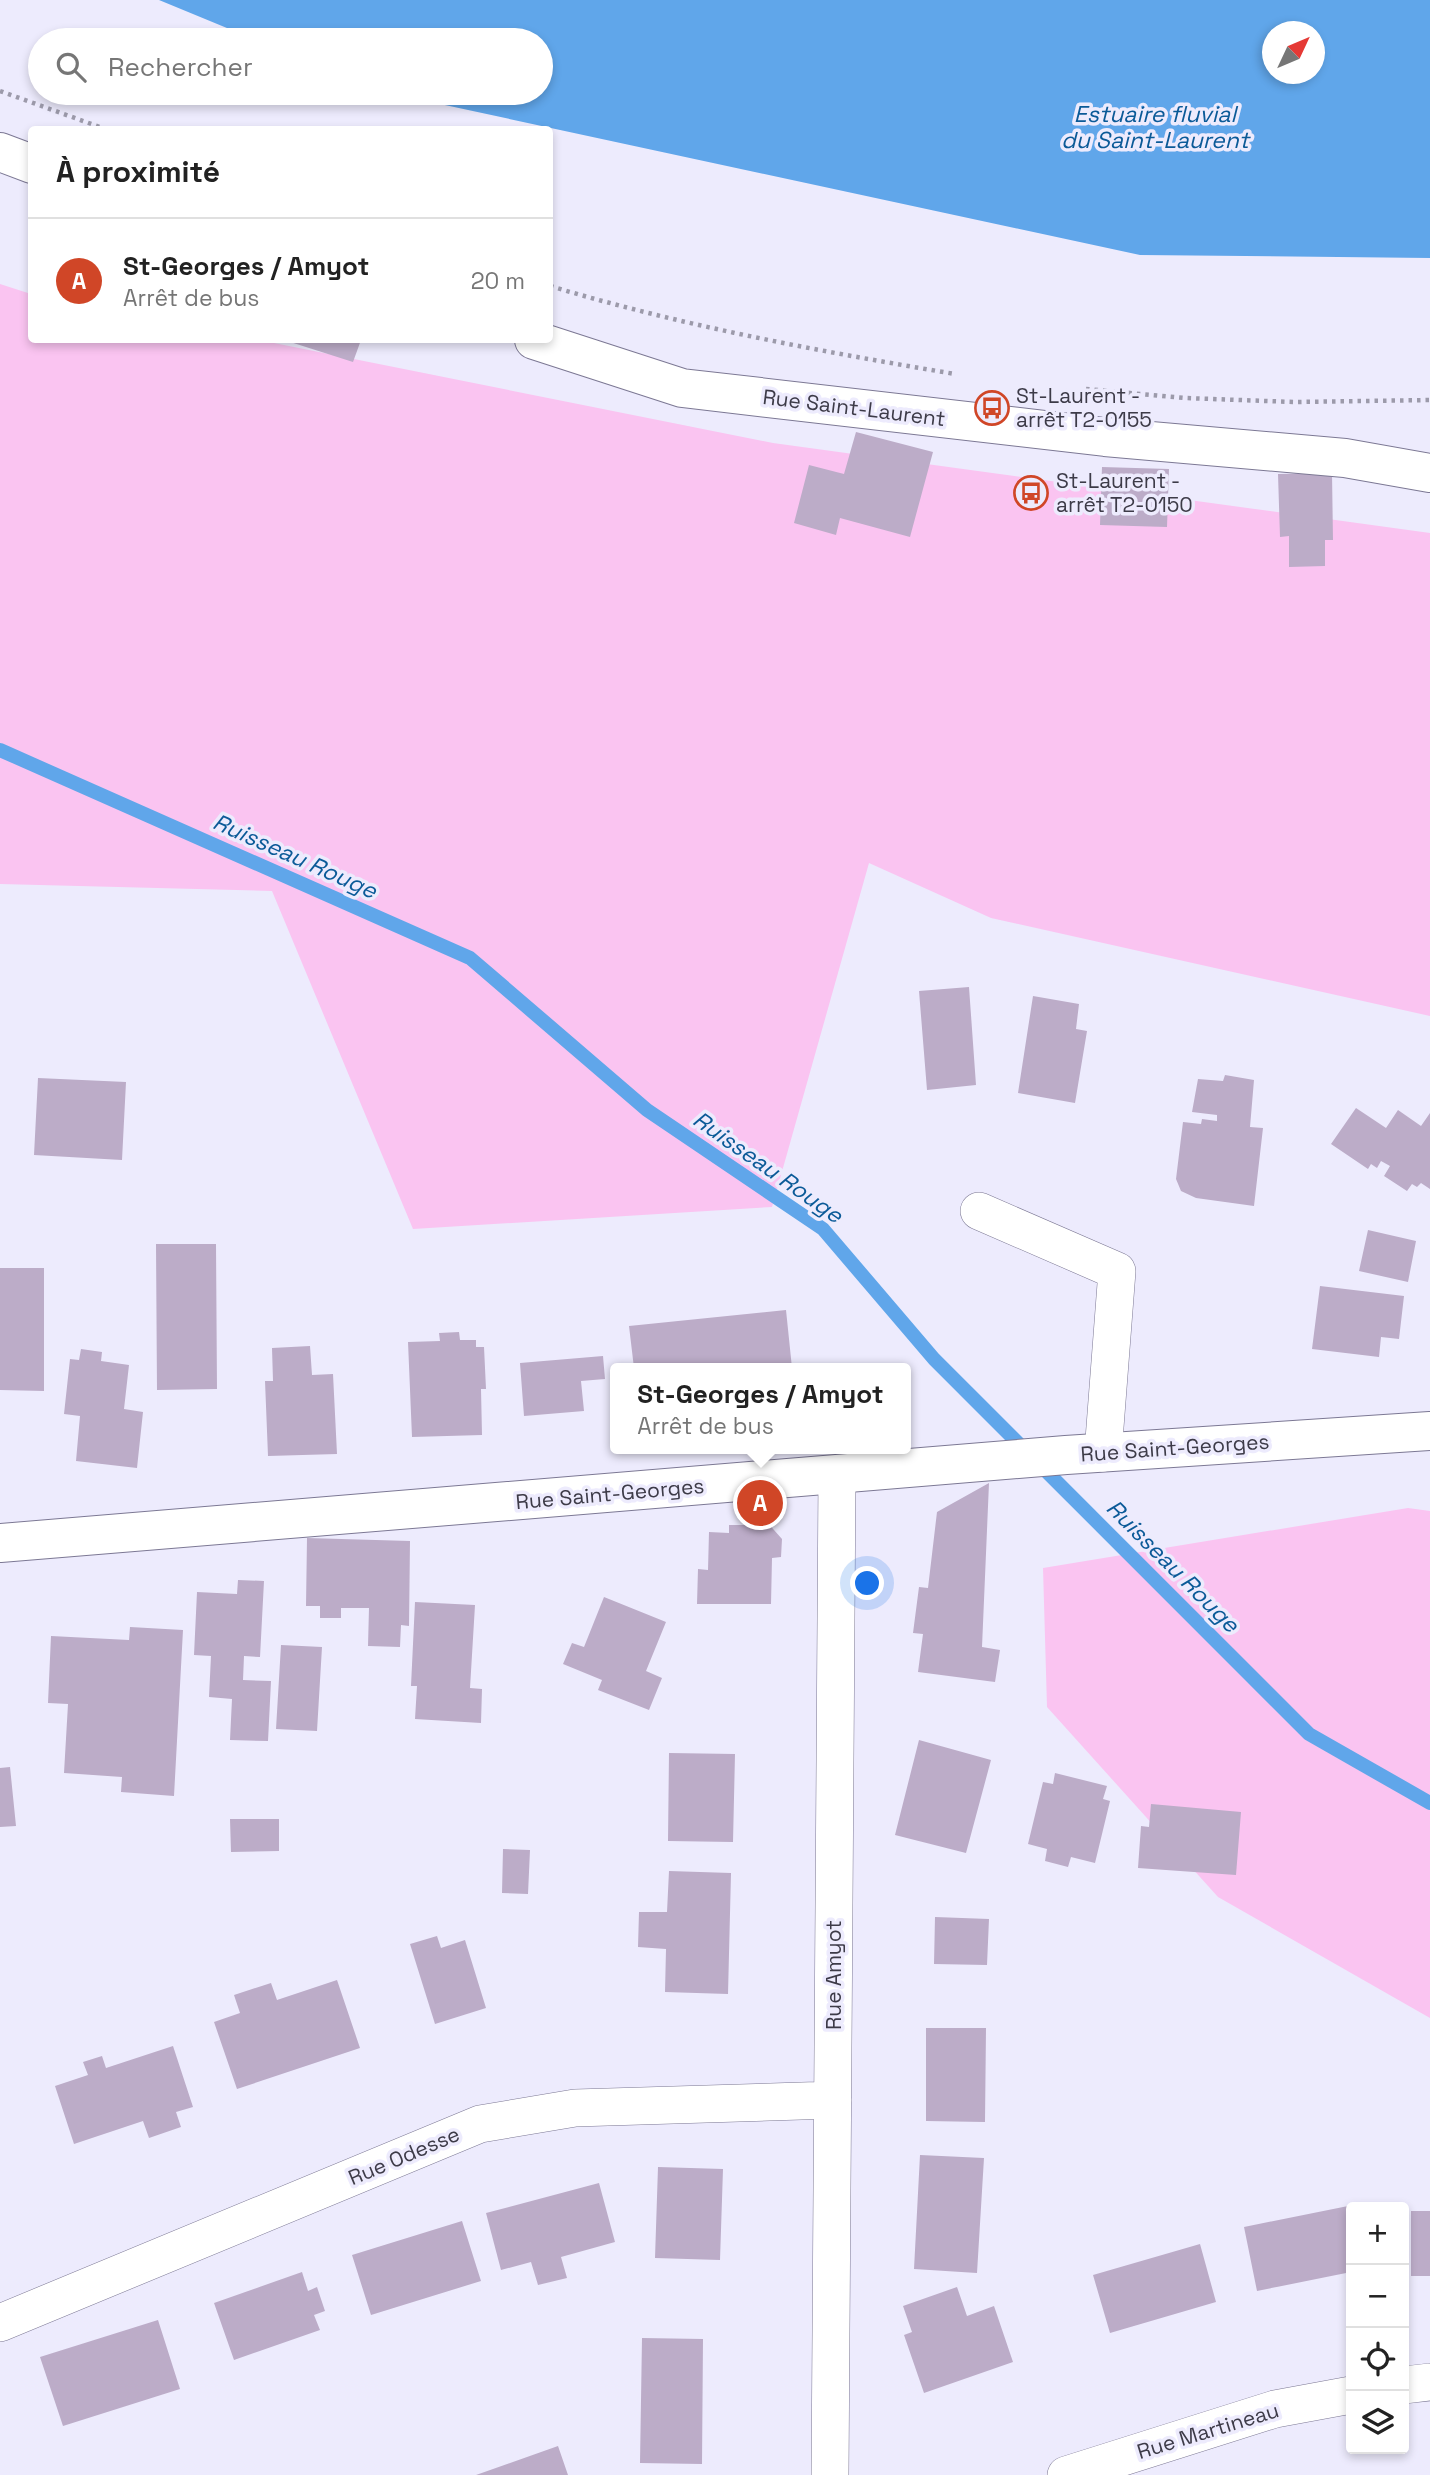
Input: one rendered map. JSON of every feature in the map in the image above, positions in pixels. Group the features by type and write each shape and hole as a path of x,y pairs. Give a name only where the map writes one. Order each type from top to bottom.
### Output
{"street":[{"path":"0,152 28,162"},
{"name":"Rue Saint-Laurent","path":"543,343 682,387 1105,437 1345,458 1430,473"},
{"path":"979,1211 1118,1270 1103,1453"},
{"name":"Rue Saint-Georges","path":"0,1544 1103,1453 1430,1432"},
{"name":"Rue Amyot","path":"830,2475 837,1476"},
{"name":"Rue Odesse","path":"0,2323 480,2124 575,2108 833,2100"},
{"path":"1409,2384 1430,2382"},
{"name":"Rue Martineau","path":"1066,2475 1275,2409 1346,2396"}],"path":[{"path":"0,91 28,101"},
{"path":"39,105 97,126"},
{"path":"553,287 624,309 803,348 966,376"},
{"path":"1075,388 1185,398 1294,402 1430,400"}],"shaded area":[{"path":"0,284 28,293 28,343 274,343 773,443 1430,533 1430,1016 991,918 869,863 772,1207 413,1229 272,891 0,884"},
{"path":"1408,1508 1430,1511 1430,2018 1218,1897 1047,1707 1043,1568"}],"water":[{"name":"Estuaire fluvial du Saint-Laurent","path":"159,0 1430,0 1430,258 1140,255 553,128 553,126 445,105 553,105 553,28 227,28"}],"building":[{"path":"293,343 360,343 353,362"},
{"path":"856,432 933,452 910,537 840,518 836,535 794,523 809,465 844,474"},
{"path":"1102,467 1169,469 1167,527 1100,525"},
{"path":"1332,473 1333,540 1325,540 1325,566 1289,567 1289,536 1280,537 1278,474"},
{"path":"969,987 976,1085 927,1090 919,991"},
{"path":"1033,996 1079,1004 1076,1029 1087,1031 1075,1103 1018,1093"},
{"path":"1225,1075 1254,1080 1250,1127 1263,1128 1254,1206 1196,1198 1181,1191 1176,1179 1183,1122 1201,1124 1202,1119 1217,1121 1217,1115 1192,1112 1198,1079 1223,1081"},
{"path":"38,1078 126,1082 122,1160 34,1155"},
{"path":"1356,1108 1386,1128 1398,1110 1421,1126 1430,1113 1430,1189 1421,1183 1417,1187 1412,1184 1407,1191 1384,1176 1390,1166 1381,1161 1377,1168 1371,1164 1368,1169 1331,1144"},
{"path":"1368,1230 1416,1241 1408,1282 1359,1271"},
{"path":"156,1244 216,1244 217,1389 157,1390"},
{"path":"0,1268 44,1268 44,1391 0,1390"},
{"path":"1320,1286 1404,1296 1399,1339 1381,1337 1379,1357 1312,1349"},
{"path":"786,1310 791,1363 633,1363 629,1326"},
{"path":"459,1332 460,1340 476,1340 476,1347 484,1347 486,1389 481,1389 482,1435 412,1437 408,1342 440,1341 439,1333"},
{"path":"310,1346 312,1375 333,1374 337,1454 268,1456 265,1381 273,1381 272,1348"},
{"path":"81,1349 102,1352 101,1361 129,1365 124,1409 143,1412 137,1468 76,1461 80,1416 64,1414 70,1359 79,1360"},
{"path":"603,1356 605,1379 581,1381 584,1411 524,1416 520,1363"},
{"path":"989,1483 982,1647 1000,1650 995,1682 918,1672 923,1634 913,1633 919,1587 928,1588 937,1512"},
{"path":"766,1521 782,1539 781,1557 772,1558 771,1604 697,1604 698,1569 708,1570 709,1532 729,1533 729,1525"},
{"path":"307,1538 410,1541 409,1626 401,1625 400,1647 368,1646 369,1608 341,1608 341,1618 320,1618 320,1606 306,1606"},
{"path":"238,1580 264,1581 260,1657 244,1656 243,1680 271,1681 268,1741 230,1740 232,1699 209,1697 211,1656 194,1655 197,1592 237,1594"},
{"path":"604,1597 666,1622 646,1671 662,1678 649,1710 598,1690 602,1680 563,1664 572,1643 584,1647"},
{"path":"415,1602 475,1605 470,1688 482,1689 481,1723 415,1719 417,1686 411,1686"},
{"path":"130,1627 183,1630 174,1796 121,1792 122,1777 64,1773 68,1704 48,1703 51,1636 129,1640"},
{"path":"281,1645 322,1647 317,1731 276,1729"},
{"path":"919,1740 991,1760 966,1853 895,1835"},
{"path":"669,1753 735,1754 733,1842 668,1841"},
{"path":"10,1767 16,1826 0,1827 0,1768"},
{"path":"1055,1773 1107,1786 1103,1799 1110,1801 1095,1863 1071,1857 1068,1867 1045,1861 1047,1849 1028,1844 1043,1782 1053,1784"},
{"path":"1151,1804 1241,1812 1236,1875 1138,1868 1141,1826 1149,1827"},
{"path":"230,1819 279,1819 279,1851 231,1852"},
{"path":"503,1849 530,1850 528,1894 502,1893"},
{"path":"669,1871 731,1873 728,1994 665,1992 666,1949 638,1947 639,1912 667,1912"},
{"path":"935,1917 989,1919 987,1965 934,1964"},
{"path":"437,1936 441,1948 465,1940 486,2008 435,2024 410,1944"},
{"path":"337,1980 360,2048 237,2089 214,2022 240,2013 234,1995 271,1983 277,2000"},
{"path":"926,2028 986,2028 985,2122 926,2121"},
{"path":"173,2046 193,2107 176,2112 181,2127 149,2138 143,2121 74,2144 55,2086 88,2075 83,2062 102,2056 106,2068"},
{"path":"920,2155 984,2158 977,2273 914,2269"},
{"path":"658,2167 723,2169 720,2260 655,2258"},
{"path":"599,2183 615,2242 561,2257 567,2278 538,2285 531,2262 501,2270 486,2213"},
{"path":"1346,2206 1346,2273 1257,2291 1244,2227"},
{"path":"1411,2211 1430,2211 1430,2276 1411,2276"},
{"path":"462,2221 481,2281 371,2315 352,2255"},
{"path":"1200,2244 1216,2302 1110,2333 1093,2275"},
{"path":"302,2272 308,2291 317,2287 325,2311 314,2315 320,2330 234,2360 214,2303"},
{"path":"957,2287 967,2316 994,2306 1013,2362 924,2393 904,2335 912,2332 903,2306"},
{"path":"158,2320 180,2389 63,2426 40,2357"},
{"path":"642,2338 703,2339 702,2464 640,2463"},
{"path":"558,2446 568,2475 476,2475"}],"waterway":[{"name":"Ruisseau Rouge","path":"0,750 470,958 647,1110 823,1229 934,1359 1309,1734 1430,1803"}],"place":[{"name":"St-Laurent - arrêt T2-0155","path":"992,408"},
{"name":"St-Laurent - arrêt T2-0150","path":"1031,493"},
{"name":"St-Georges / Amyot","path":"760,1503"}]}
